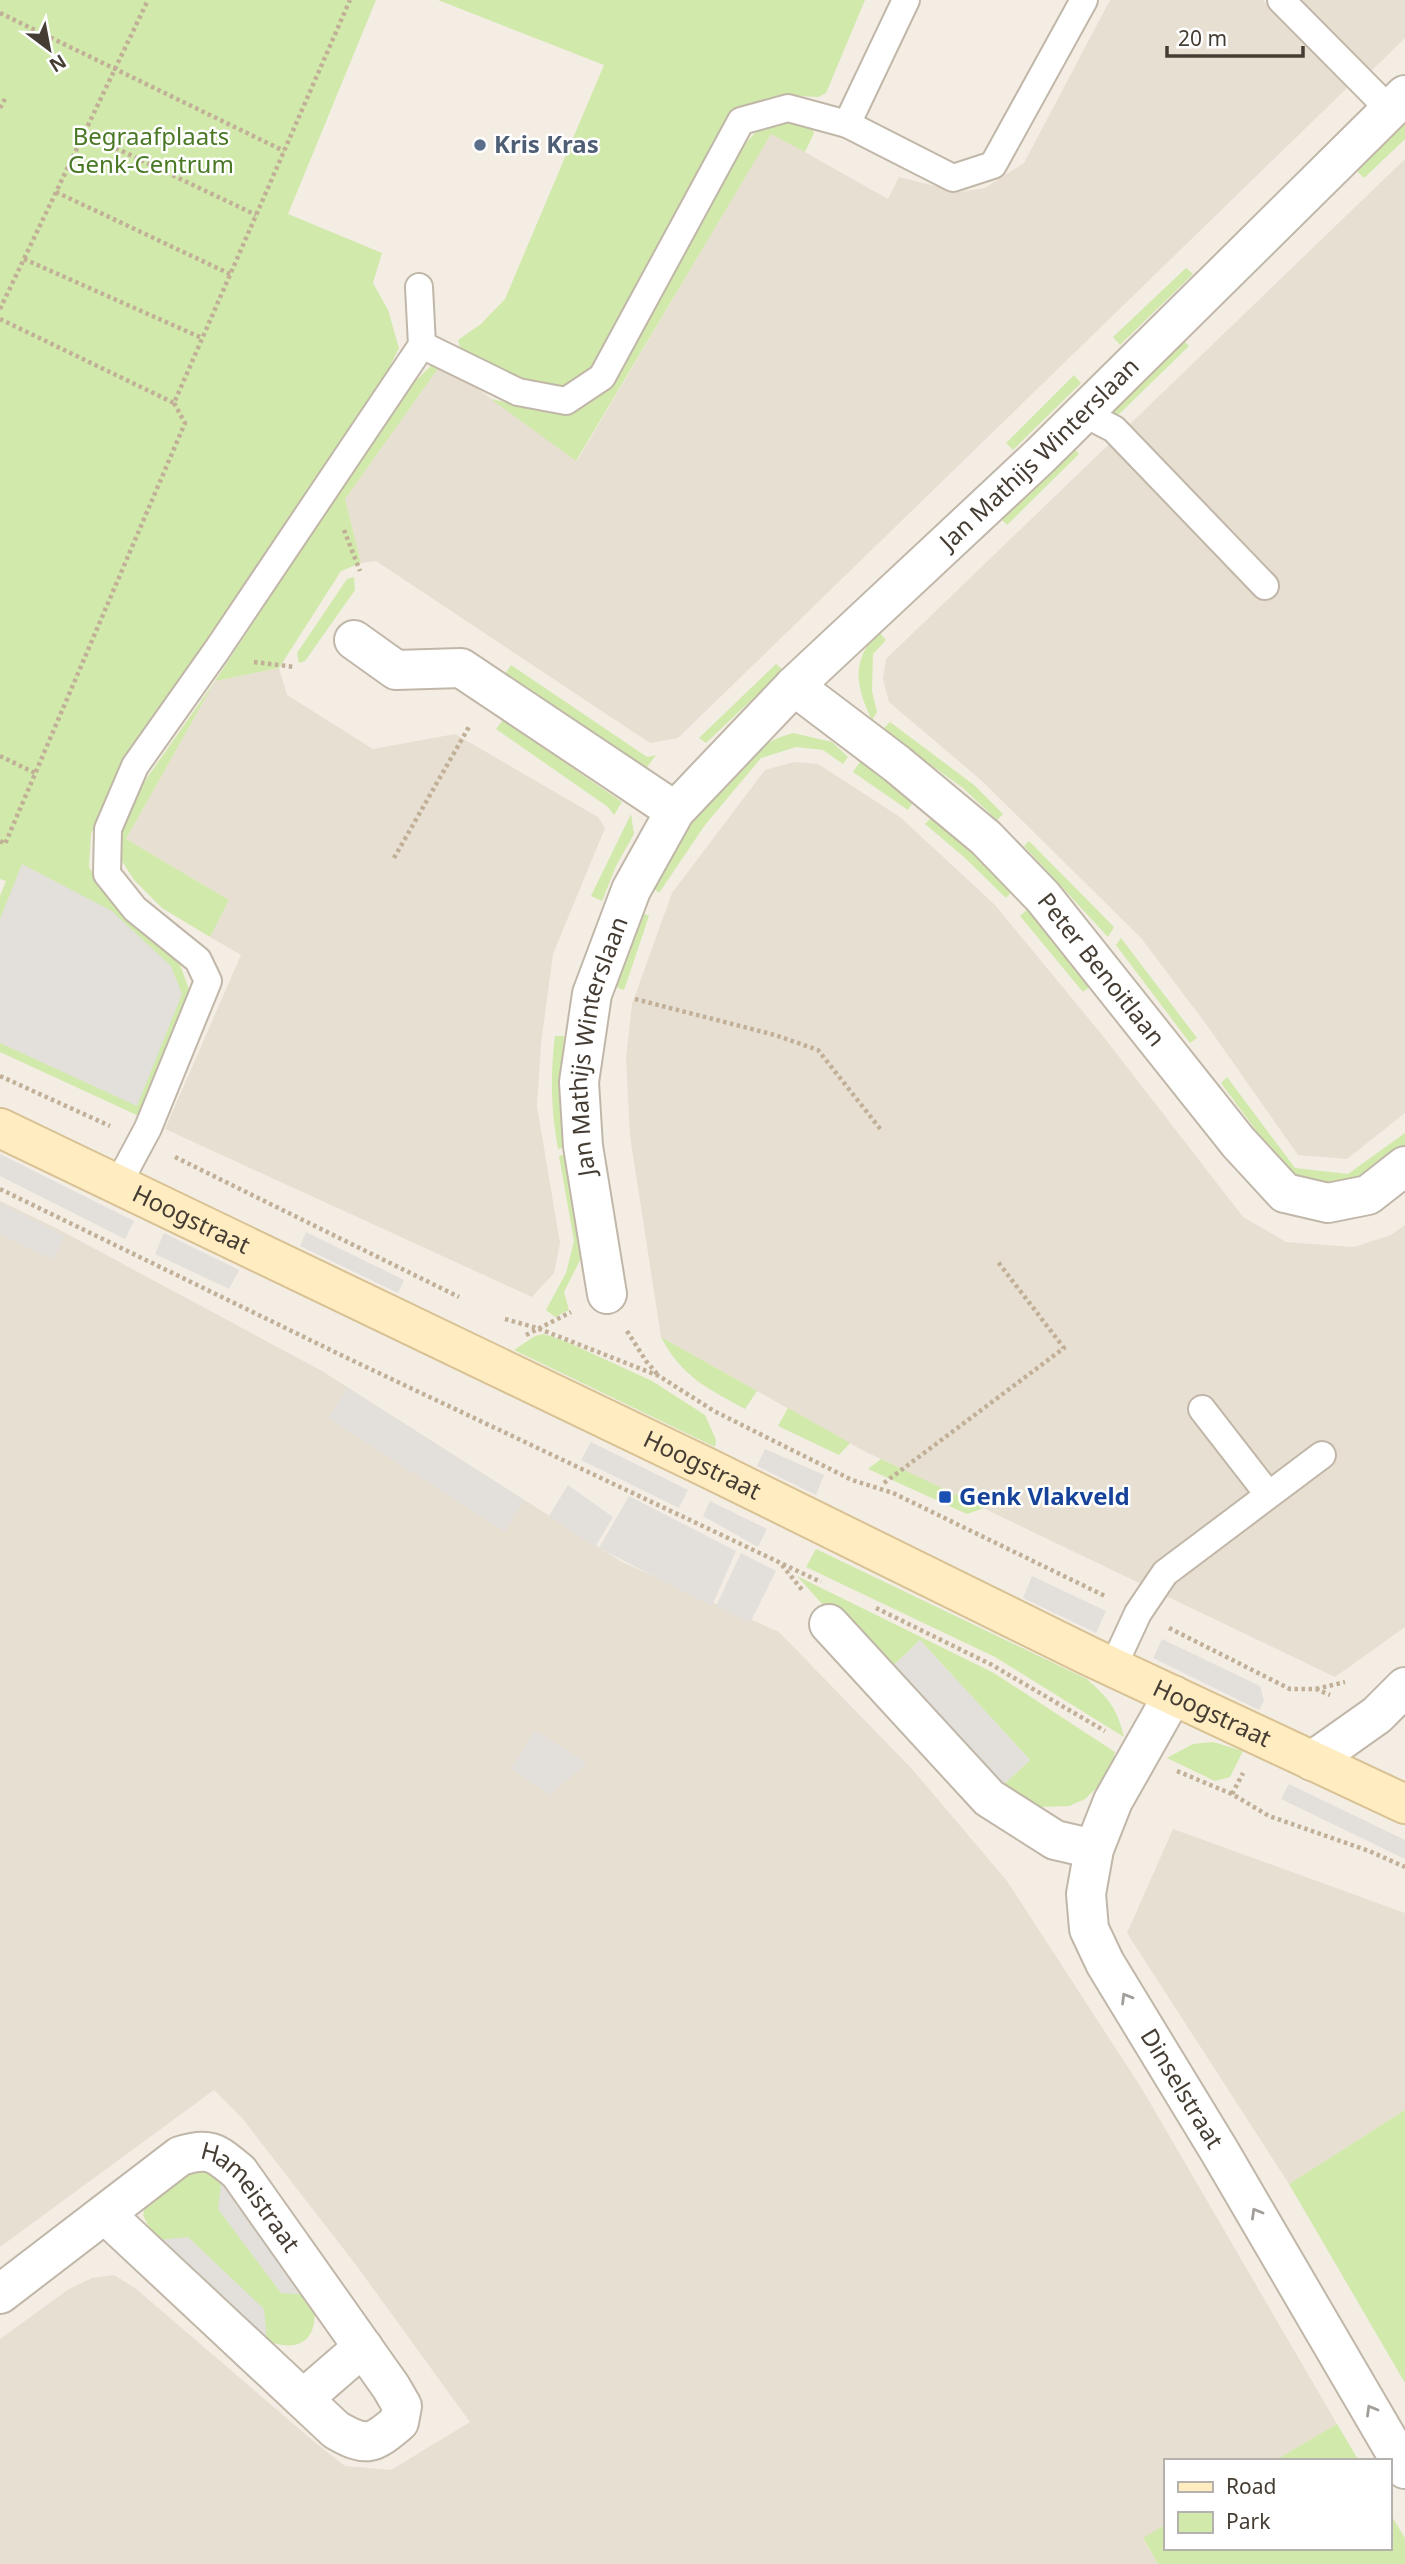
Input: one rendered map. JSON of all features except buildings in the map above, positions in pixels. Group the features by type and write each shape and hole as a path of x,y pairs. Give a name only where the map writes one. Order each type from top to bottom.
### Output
{"main road":[{"name":"Hoogstraat","path":"0,1128 710,1469 1114,1667 1405,1804"}],"street":[{"name":"Jan Mathijs Winterslaan","path":"607,1294 583,1146 579,1083 592,994 631,890 675,811 794,686 1083,413 1398,102"},
{"path":"354,640 396,670 461,668 675,811"},
{"name":"Peter Benoitlaan","path":"794,686 897,764 976,830 1043,897 1238,1143 1285,1193 1328,1203 1357,1198 1368,1195 1405,1167"},
{"path":"829,1624 989,1798 1055,1840 1094,1849"},
{"path":"1312,1761 1377,1715 1405,1687"},
{"name":"Dinselstraat","path":"1173,1695 1113,1801 1094,1849 1086,1894 1089,1929 1105,1964 1220,2152 1405,2469"},
{"name":"Hameistraat","path":"0,2294 180,2156 202,2149 222,2158 239,2172 402,2406 399,2422 377,2441 355,2441 336,2430 106,2215"},
{"path":"303,2399 363,2347"}],"lane":[{"path":"847,124 906,0"},
{"path":"422,345 518,392 566,401 602,377 740,121 789,108 847,124 953,178 993,165 1084,0"},
{"path":"1281,0 1398,102"},
{"path":"118,1184 142,1140 208,981 198,960 135,909 107,874 108,829 135,766 422,345 419,287"},
{"path":"1083,413 1114,429 1265,586"},
{"path":"1202,1409 1268,1494"},
{"path":"1114,1667 1138,1613 1166,1573 1322,1455"}],"path":[{"path":"0,309 148,0"},
{"path":"174,403 350,0"},
{"path":"1,11 114,70 285,150"},
{"path":"0,108 5,99"},
{"path":"84,133 256,215"},
{"path":"56,192 230,274"},
{"path":"24,259 202,338"},
{"path":"0,319 174,403 185,422 5,844 0,841"},
{"path":"342,525 360,571"},
{"path":"244,661 295,667"},
{"path":"394,858 471,724"},
{"path":"0,756 35,773"},
{"path":"628,998 775,1035 818,1050 882,1131"},
{"path":"0,1076 142,1140 461,1298"},
{"path":"0,1189 333,1351 830,1586"},
{"path":"884,1483 1064,1348 998,1262"},
{"path":"515,1341 570,1313"},
{"path":"496,1315 537,1328 659,1376 714,1411 852,1480 894,1493 1290,1689 1315,1689 1377,1715"},
{"path":"630,1337 659,1376"},
{"path":"867,1604 992,1665 1110,1734"},
{"path":"1171,1768 1232,1794 1269,1816 1369,1851 1405,1867"}],"shaded area":[{"path":"1110,0 1263,0 1348,87 678,738 650,743 376,561 361,563 345,499 442,363 577,461 771,133 888,199 899,177 959,192 985,188 1024,163"},
{"path":"1294,0 1405,0 1405,38 1368,74"},
{"path":"1405,159 1405,1113 1347,1159 1298,1155 1206,1024 1141,938 981,780 889,702 883,679 886,659"},
{"path":"279,668 287,695 373,749 455,734 598,817 605,828 553,954 541,1044 537,1106 560,1243 554,1273 532,1297 165,1129 241,955 210,937 229,900 126,839 215,681"},
{"path":"794,762 818,764 900,817 995,905 1103,1036 1243,1217 1286,1242 1354,1247 1391,1235 1405,1225 1405,1627 1335,1677 862,1450 661,1337 630,1136 626,1058 632,1004 672,893 765,770"},
{"path":"22,864 112,911 171,966 182,994 137,1106 0,1043 0,919"},
{"path":"0,1154 134,1221 125,1239 0,1176"},
{"path":"0,1201 56,1228 322,1371 622,1562 779,1632 912,1769 1007,1881 1142,2089 1337,2424 1277,2459 1164,2459 1164,2526 1143,2539 1158,2564 0,2564 0,2339 69,2289 92,2278 114,2275 135,2288 345,2466 391,2470 470,2422 356,2265 242,2118 214,2090 0,2247"},
{"path":"0,1203 65,1236 53,1260 0,1234"},
{"path":"306,1232 404,1280 398,1293 300,1246"},
{"path":"164,1233 239,1270 229,1289 155,1254"},
{"path":"348,1388 524,1500 505,1532 328,1418"},
{"path":"591,1442 688,1490 679,1508 581,1460"},
{"path":"765,1449 824,1475 816,1495 757,1466"},
{"path":"568,1485 613,1517 595,1547 549,1516"},
{"path":"629,1496 736,1551 712,1606 599,1548"},
{"path":"710,1501 767,1529 758,1547 703,1516"},
{"path":"741,1553 776,1571 750,1623 716,1606"},
{"path":"1032,1576 1106,1611 1096,1633 1023,1598"},
{"path":"1162,1639 1260,1686 1264,1701 1259,1710 1153,1658"},
{"path":"920,1640 1030,1760 1002,1786 894,1665"},
{"path":"535,1730 587,1763 550,1795 511,1769"},
{"path":"1289,1784 1405,1840 1405,1859 1281,1799"},
{"path":"1173,1829 1405,1913 1405,2110 1289,2184 1127,1933"},
{"path":"222,2177 312,2295 281,2293 218,2209"},
{"path":"188,2237 264,2309 267,2341 159,2240"}],"green space":[{"name":"Begraafplaats Genk-Centrum","path":"0,0 376,0 288,214 382,253 373,283 388,310 399,348 380,386 241,597 130,750 91,834 89,867 105,892 180,965 189,989 179,1023 141,1117 0,1052 0,896 6,881 0,879"},
{"path":"438,0 865,0 826,93 818,97 784,95 746,105 724,126 596,369 566,386 522,383 462,353 458,340 481,324 505,299 604,65"},
{"path":"791,117 810,123 814,133 805,152 771,134 576,461 491,399 550,412 577,406 602,393 736,154 764,123"},
{"path":"1405,124 1405,139 1364,178 1356,170"},
{"path":"1186,268 1193,274 1120,345 1113,337"},
{"path":"1182,339 1189,346 1111,422 1104,415"},
{"path":"434,363 442,363 345,499 361,563 341,571 279,668 215,681 403,393"},
{"path":"1074,375 1081,383 1013,450 1006,443"},
{"path":"1072,446 1079,454 1007,525 999,517"},
{"path":"354,577 355,590 305,661 299,663 297,653 347,579"},
{"path":"879,632 886,640 873,654 872,691 877,712 872,720 862,696 859,674 863,653"},
{"path":"776,664 783,670 706,743 699,738"},
{"path":"511,665 647,757 656,755 645,770 505,674"},
{"path":"215,681 126,839 229,900 210,937 162,908 134,880 120,858 120,837 144,782"},
{"path":"503,720 622,802 614,815 608,807 496,729"},
{"path":"890,722 974,785 1003,814 997,820 963,788 882,730"},
{"path":"793,733 832,742 848,757 843,764 823,750 796,747 761,758 705,825 659,893 651,886 693,819 729,775 749,756 770,742"},
{"path":"860,762 913,802 908,810 853,772"},
{"path":"631,814 634,834 616,866 602,901 591,896"},
{"path":"933,816 972,850 1012,891 1006,898 925,824"},
{"path":"1029,841 1114,927 1108,937 1024,846"},
{"path":"1030,907 1093,984 1083,992 1020,916"},
{"path":"638,911 649,916 624,990 613,986"},
{"path":"1121,938 1197,1038 1190,1043 1116,945"},
{"path":"555,1036 564,1036 561,1081 570,1146 558,1149 552,1092"},
{"path":"1227,1077 1295,1168 1348,1174 1405,1133 1405,1146 1365,1179 1342,1187 1289,1175 1221,1083"},
{"path":"570,1153 584,1243 581,1258 564,1292 569,1310 555,1317 546,1310 566,1273 574,1241 559,1156"},
{"path":"544,1334 652,1381 705,1415 716,1440 715,1447 514,1350 535,1336"},
{"path":"661,1337 757,1391 745,1409 707,1388 687,1372"},
{"path":"788,1408 850,1443 839,1455 778,1426"},
{"path":"881,1459 984,1508 967,1514 868,1469"},
{"path":"816,1549 1087,1679 1111,1705 1124,1737 995,1657 806,1567"},
{"path":"797,1576 994,1673 1115,1752 1108,1777 1085,1799 1069,1806 1041,1807 1002,1786 1030,1760 920,1640 894,1665 841,1609 833,1616"},
{"path":"1213,1742 1243,1751 1230,1777 1215,1781 1167,1758 1193,1744"},
{"path":"1405,2110 1405,2383 1289,2184"},
{"path":"210,2167 312,2295 312,2329 301,2343 281,2345 267,2341 159,2240 149,2227 143,2215 147,2198 171,2176"},
{"path":"1337,2424 1358,2459 1277,2459"},
{"path":"1391,2515 1405,2538 1405,2564 1158,2564 1143,2538 1164,2526 1164,2550 1391,2550"}],"place":[{"name":"Kris Kras","path":"480,145"},
{"name":"Genk Vlakveld","path":"945,1497"}]}
